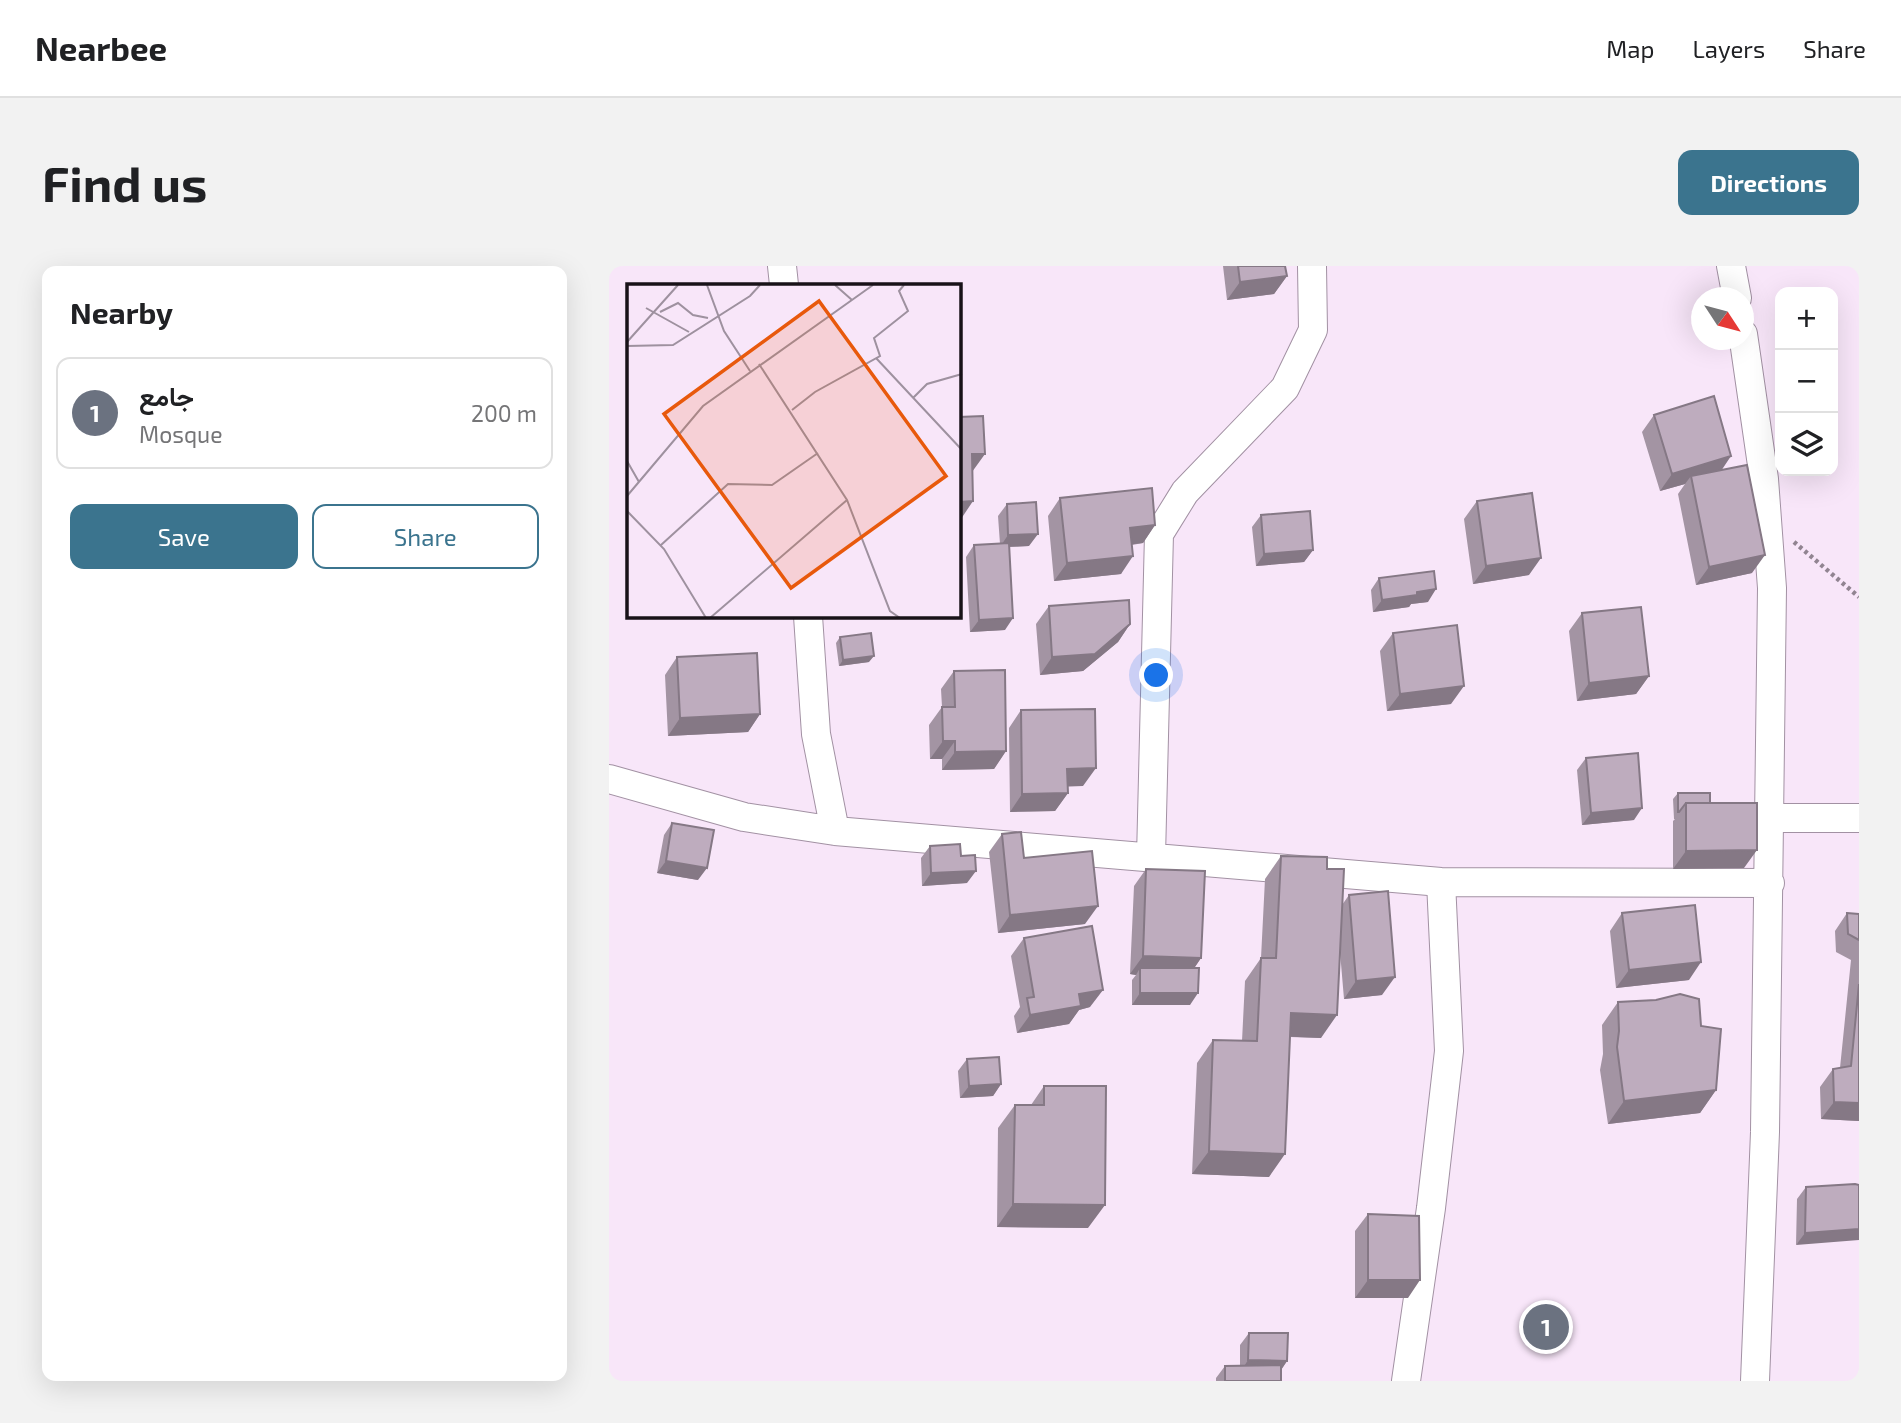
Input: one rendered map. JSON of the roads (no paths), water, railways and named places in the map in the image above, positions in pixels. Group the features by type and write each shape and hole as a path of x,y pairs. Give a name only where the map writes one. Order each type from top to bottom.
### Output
{"street":[{"path":"782,266 784,284"},
{"path":"1151,857 1159,534 1185,492 1285,388 1313,330 1312,266"},
{"path":"1731,266 1735,287"},
{"path":"1747,350 1767,519 1772,588 1765,1132 1755,1381"},
{"path":"809,618 816,734 835,831"},
{"path":"609,779 744,817 835,831 1441,882 1770,883"},
{"path":"1769,818 1859,818"},
{"path":"1406,1381 1431,1208 1448,1051 1441,882"}],"place":[{"name":"جامع","path":"1546,1327"}]}
